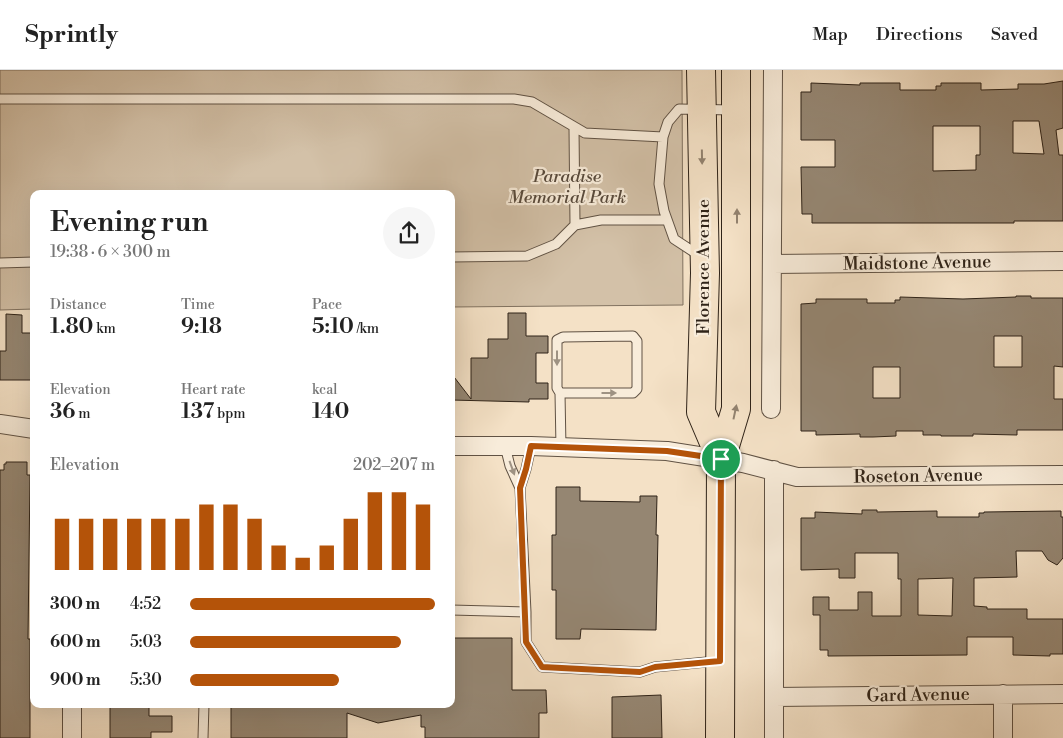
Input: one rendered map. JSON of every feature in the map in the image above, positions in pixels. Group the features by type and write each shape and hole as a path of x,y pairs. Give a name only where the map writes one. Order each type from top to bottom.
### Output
{"main road":[{"name":"Florence Avenue","path":"701,70 705,273 701,412 721,459"},
{"name":"Florence Avenue","path":"720,738 721,459 736,409 736,70"}],"street":[{"path":"771,409 772,70"},
{"name":"Maidstone Avenue","path":"772,264 1063,261"},
{"path":"0,424 30,428"},
{"path":"455,446 531,446 667,451 721,459"},
{"name":"Roseton Avenue","path":"721,459 774,470 797,477 1063,475"},
{"path":"774,470 774,738"},
{"path":"1003,694 1004,738"},
{"name":"Gard Avenue","path":"774,697 1063,694"},
{"path":"72,708 72,738"}],"lane":[{"path":"0,99 514,99 532,102 585,134 663,137"},
{"path":"705,273 697,254 674,239 667,220 658,184 663,137 668,122 680,109 736,110"},
{"path":"574,128 575,225"},
{"path":"455,257 527,256 556,244 575,225 601,220 667,220"},
{"path":"0,263 30,262"},
{"path":"560,393 634,393 637,389 637,341 634,336 563,337 557,340 557,388 560,393 561,448"},
{"path":"505,446 510,466 520,488"},
{"path":"531,446 520,488 526,642 542,667 640,672 655,667 720,661"},
{"path":"455,610 526,612"},
{"path":"203,738 204,708"}],"green space":[{"name":"Paradise Memorial Park","path":"0,70 682,70 683,305 455,307 455,190 30,190 30,309 0,310"}],"building":[{"path":"1063,81 1063,128 1056,130 1059,155 1063,155 1063,221 1014,221 1014,223 812,223 812,214 802,214 801,167 835,167 835,140 801,140 801,92 811,92 811,83 860,85 860,83 900,83 900,90 936,90 936,86 941,86 941,83 981,83 981,90 1018,89 1018,84 1044,84","holes":["1013,121 1039,121 1044,154 1013,153","933,126 980,126 980,155 976,155 976,170 933,171"]},
{"path":"900,297 963,299 1063,298 1063,367 1054,366 1054,399 1063,399 1063,430 1017,430 1017,435 973,434 973,436 923,435 923,431 896,431 896,436 873,437 860,437 860,434 816,435 816,431 801,431 801,304 816,303 816,299 867,299 867,303 895,303 895,300 900,300","holes":["994,336 1022,336 1022,367 994,367","873,367 900,367 900,398 873,398"]},
{"path":"508,313 526,313 526,336 548,336 548,353 536,353 536,383 548,383 548,399 529,399 529,402 455,400 455,378 471,399 471,358 488,358 488,339 508,339"},
{"path":"6,314 22,315 22,333 30,333 30,380 0,380 0,351 6,351"},
{"path":"6,462 27,462 27,475 30,475 28,639 30,639 30,738 0,738 0,470 4,470"},
{"path":"556,487 580,487 580,501 640,502 640,496 657,496 656,630 581,629 580,639 556,639 556,590 552,590 552,535 556,535"},
{"path":"862,510 877,510 877,512 937,511 937,517 979,517 979,513 984,512 1061,511 1061,517 1063,517 1063,558 1057,565 1048,560 1042,551 1016,551 1017,577 974,578 974,606 987,607 987,609 1027,609 1027,619 1063,619 1063,654 1050,654 1050,656 1013,655 1013,637 967,637 967,655 828,656 828,650 820,650 820,615 813,615 813,597 829,597 829,610 858,610 858,592 872,592 872,616 901,616 901,579 898,579 898,553 855,553 855,578 839,578 839,569 801,570 801,518 815,518 815,512 862,514","holes":["953,578 952,616 918,615 918,579"]},
{"path":"455,638 512,638 512,690 546,690 547,713 539,713 539,738 425,738 425,727 421,727 421,715 378,723 347,713 347,738 231,738 231,708 455,708"},
{"path":"661,695 662,738 612,738 612,697"},
{"path":"110,708 149,708 149,716 172,716 172,732 151,732 151,738 110,738"}],"route":[{"path":"531,446 667,451 721,459 720,661 655,667 640,672 542,667 526,642 520,488 531,446"}]}
